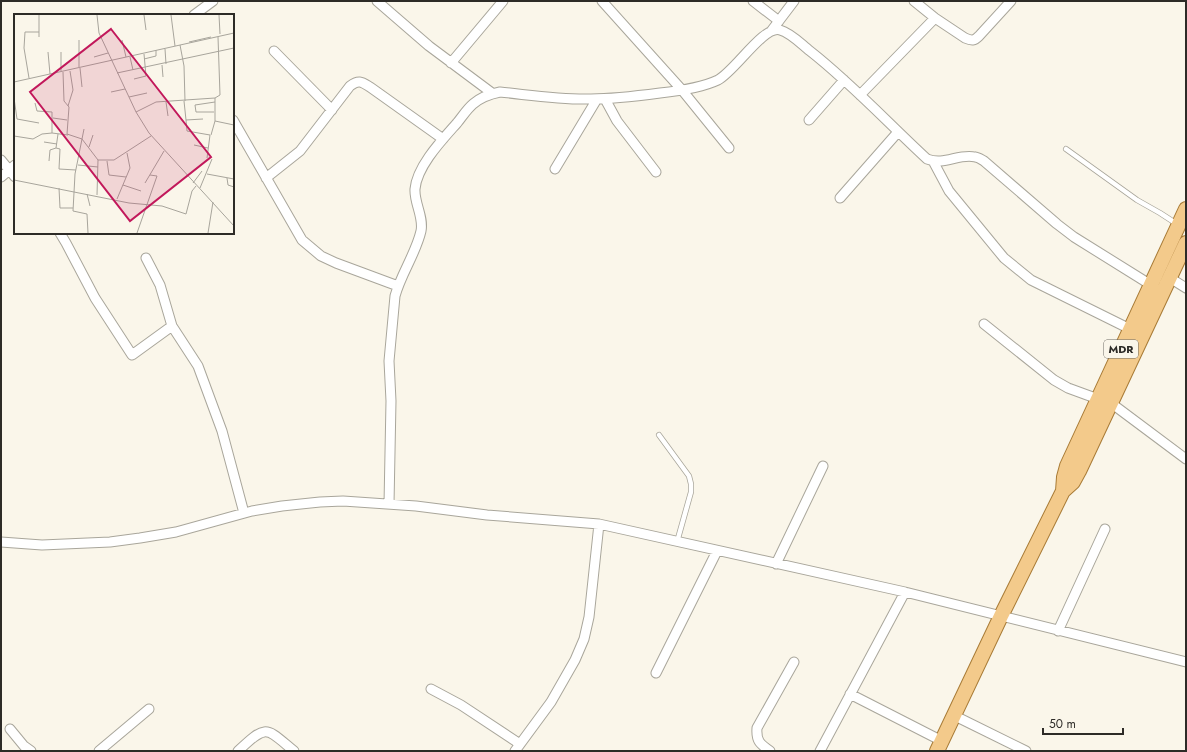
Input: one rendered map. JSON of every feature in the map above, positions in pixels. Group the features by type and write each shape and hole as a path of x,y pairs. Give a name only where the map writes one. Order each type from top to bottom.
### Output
{"main road":[{"name":"MDR","path":"1063,491 1066,466 1186,209"},
{"name":"MDR","path":"939,746 1063,491 1073,482 1079,471 1186,244"}],"street":[{"path":"195,14 213,1"},
{"path":"377,1 429,46 492,93"},
{"path":"451,63 503,1"},
{"path":"602,1 682,90 729,148"},
{"path":"753,1 779,21"},
{"path":"389,504 391,401 389,362 395,296 422,229 415,190 417,180 434,149 472,105 492,93 500,92 601,99 682,90 719,79 732,70 762,36 772,30 794,1"},
{"path":"914,1 935,18 965,38 971,40 974,40 1011,1"},
{"path":"860,95 935,18"},
{"path":"772,30 779,30 792,36 823,61 927,159 941,161 963,156 976,157 984,161 1074,237 1151,285"},
{"path":"274,51 332,110"},
{"path":"809,120 844,80"},
{"path":"266,178 290,161 300,151 350,86 355,82 360,82 370,87 443,139"},
{"path":"556,169 601,99"},
{"path":"601,99 656,172"},
{"path":"234,122 302,240 320,256 398,286"},
{"path":"840,198 898,132"},
{"path":"1,160 13,170 1,177"},
{"path":"933,161 949,191 1004,258 1031,280 1130,329"},
{"path":"61,234 95,298 132,355 172,326"},
{"path":"146,258 160,285 172,326 198,366 222,431 244,513"},
{"path":"1170,278 1186,288"},
{"path":"984,324 1054,380 1068,388 1098,399"},
{"path":"1111,403 1186,459"},
{"path":"776,564 823,466"},
{"path":"1,542 42,545 110,542 176,532 244,513 282,506 320,502 416,506 487,515 599,524 905,592 1186,662"},
{"path":"431,689 461,705 518,747 558,691 575,660 584,639 589,617 599,524"},
{"path":"1058,631 1104,529"},
{"path":"656,673 717,551"},
{"path":"820,751 905,592"},
{"path":"770,751 759,741 757,736 757,728 794,662"},
{"path":"850,694 939,746"},
{"path":"99,751 149,708"},
{"path":"953,715 1026,751"},
{"path":"10,729 24,746 31,751"},
{"path":"238,751 260,732 267,731 294,751"}],"lane":[{"path":"1066,149 1137,200 1160,212 1179,225"},
{"path":"659,435 688,476 691,484 691,492 677,542"}]}
